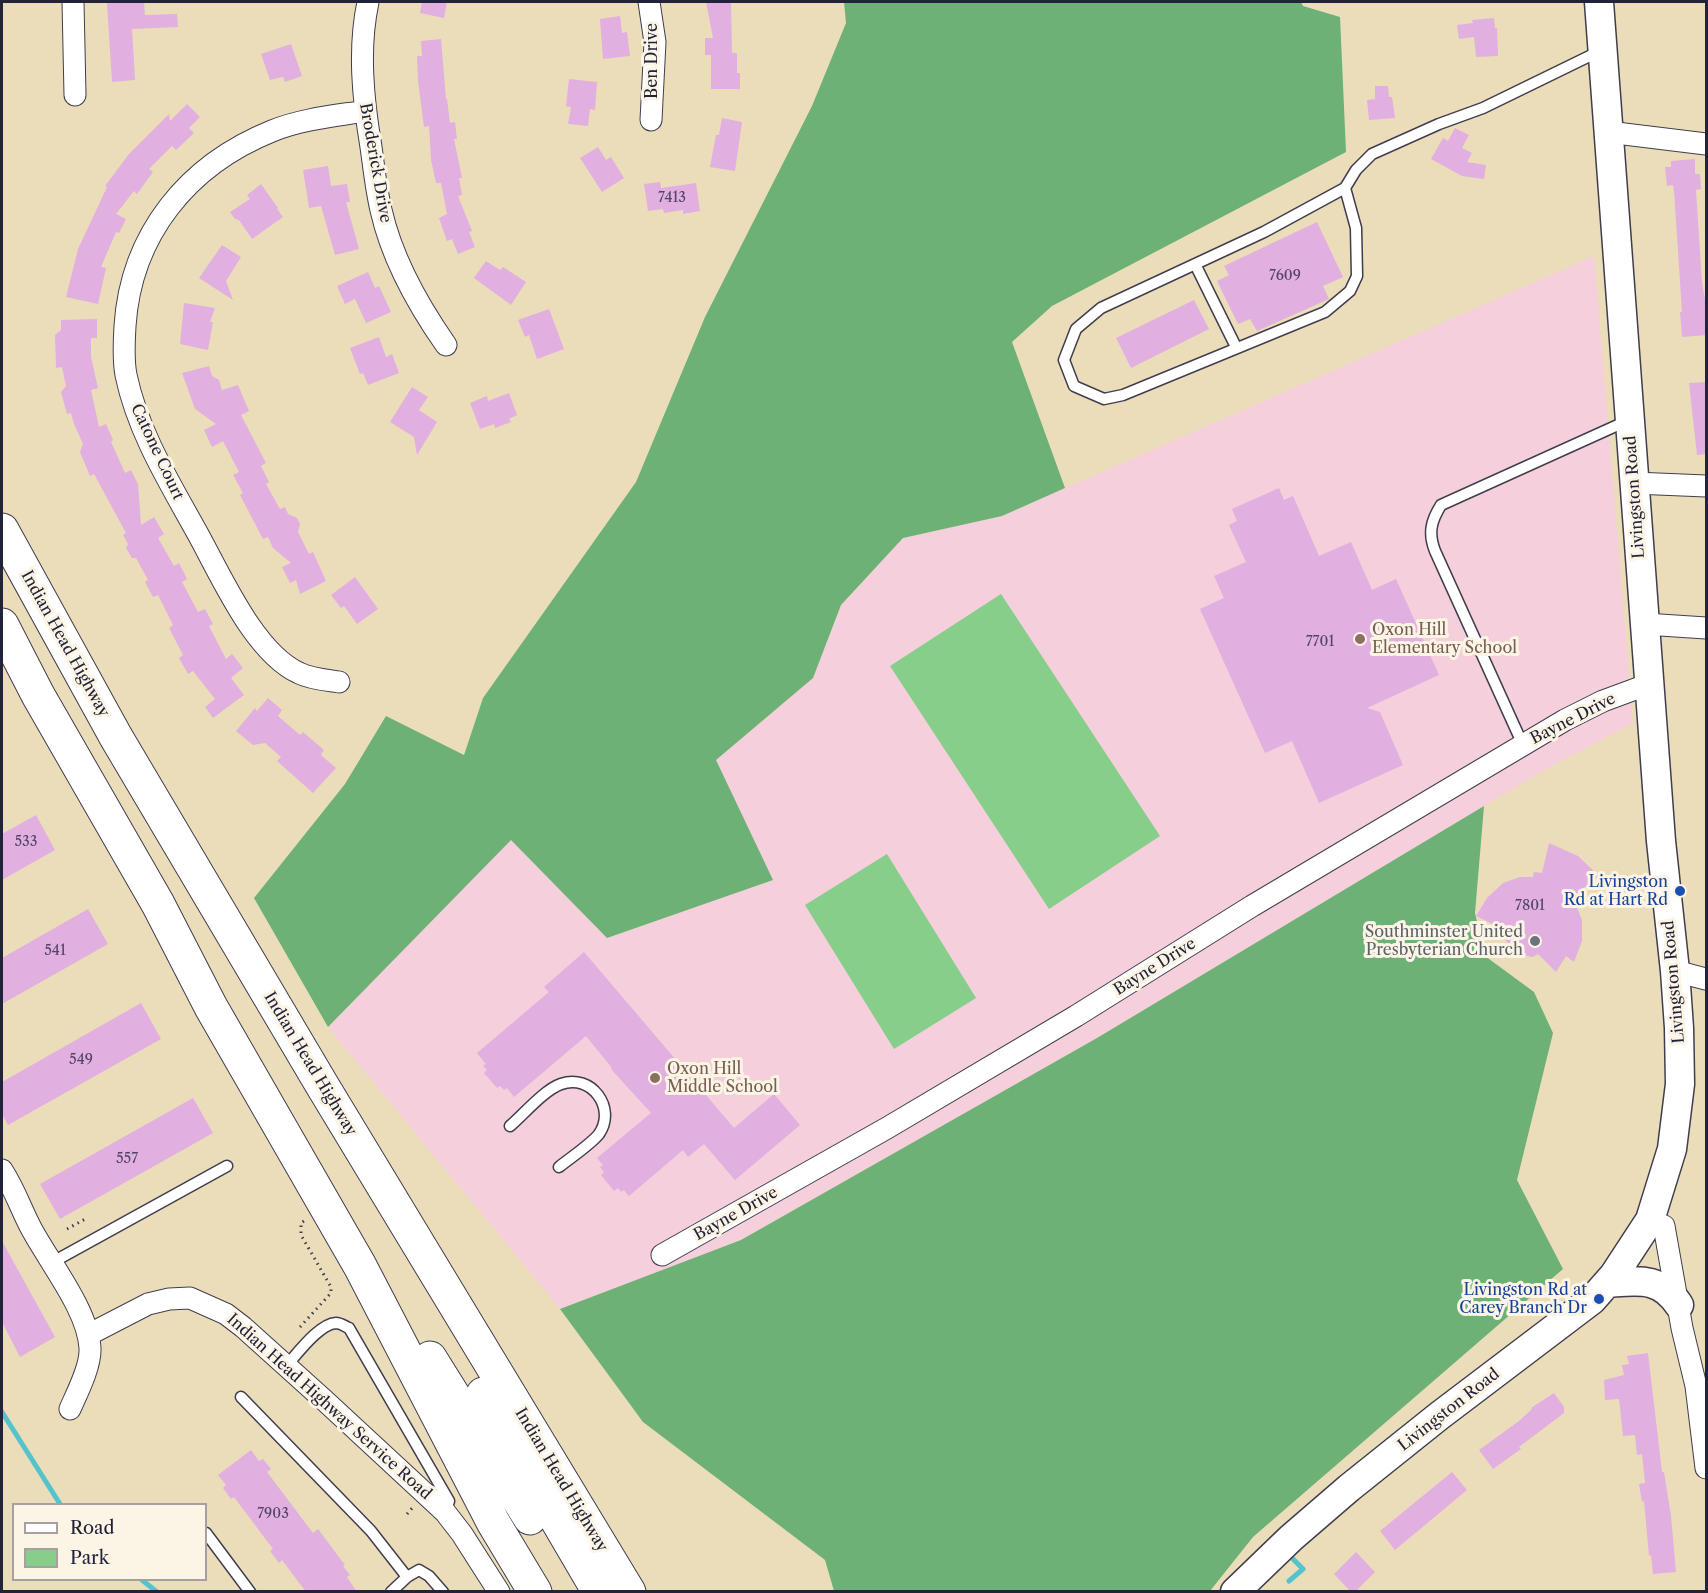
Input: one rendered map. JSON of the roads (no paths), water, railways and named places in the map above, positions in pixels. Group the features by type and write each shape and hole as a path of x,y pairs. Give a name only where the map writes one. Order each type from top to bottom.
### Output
{"highway":[{"name":"Indian Head Highway","path":"2,530 116,737 322,1085 629,1592"},
{"path":"2,625 38,695 158,904 211,1006 360,1266 493,1522 535,1592"},
{"path":"322,1085 457,1349 599,1592"},
{"path":"360,1266 431,1360 574,1592"}],"main road":[{"name":"Livingston Road","path":"1235,1592 1291,1538 1349,1488 1439,1416 1592,1300 1607,1283 1650,1220 1672,1149 1679,1105 1679,1028 1661,841 1599,2"},
{"path":"1607,1283 1645,1280 1671,1292 1679,1305"}],"street":[{"path":"73,2 75,95"},
{"name":"Broderick Drive","path":"368,2 364,29 365,111 385,226 415,295 446,345"},
{"name":"Ben Drive","path":"649,2 654,42 651,120"},
{"name":"Catone Court","path":"339,682 300,674 282,663 261,641 237,604 142,427 126,374 124,337 128,293 148,237 167,210 194,179 224,155 273,130 316,118 365,111"},
{"path":"1608,132 1707,144"},
{"path":"1634,483 1707,486"},
{"path":"1645,624 1707,628"},
{"name":"Bayne Drive","path":"662,1255 887,1128 1066,1022 1252,906 1523,745 1603,701 1649,684"},
{"path":"1675,970 1707,980"},
{"path":"2,1170 15,1190 30,1227 82,1319 88,1335 90,1351 81,1384 70,1409"},
{"path":"1650,1220 1664,1226 1682,1328 1696,1386 1707,1468"},
{"name":"Indian Head Highway Service Road","path":"88,1335 148,1304 169,1299 190,1298 225,1314 243,1327 445,1512 499,1592"}],"lane":[{"path":"1345,188 1356,228 1357,276 1350,291 1325,312 1124,395 1104,399 1074,386 1064,360 1076,329 1101,308 1264,232 1345,188 1356,170 1372,154 1439,124 1483,108 1602,50"},
{"path":"1195,264 1236,347"},
{"path":"1523,745 1435,551 1430,526 1441,505 1630,420"},
{"path":"510,1126 550,1090 562,1083 579,1083 594,1089 605,1105 605,1121 598,1135 559,1167"},
{"path":"51,1263 227,1166"},
{"path":"286,1366 320,1330 334,1323 340,1323 349,1328 449,1502 445,1512"},
{"path":"241,1397 371,1531 407,1577"},
{"path":"207,1534 250,1592"},
{"path":"391,1592 407,1577 419,1570 429,1576 443,1592"}],"waterway":[{"path":"2,1412 59,1503"},
{"path":"1289,1581 1303,1569 1293,1559"},
{"path":"143,1581 157,1592"}],"place":[{"name":"Oxon Hill Elementary School","path":"1360,639"},
{"name":"Livingston Rd at Hart Rd","path":"1680,891"},
{"name":"Southminster United Presbyterian Church","path":"1535,941"},
{"name":"Oxon Hill Middle School","path":"655,1078"},
{"name":"Livingston Rd at Carey Branch Dr","path":"1599,1299"}]}
